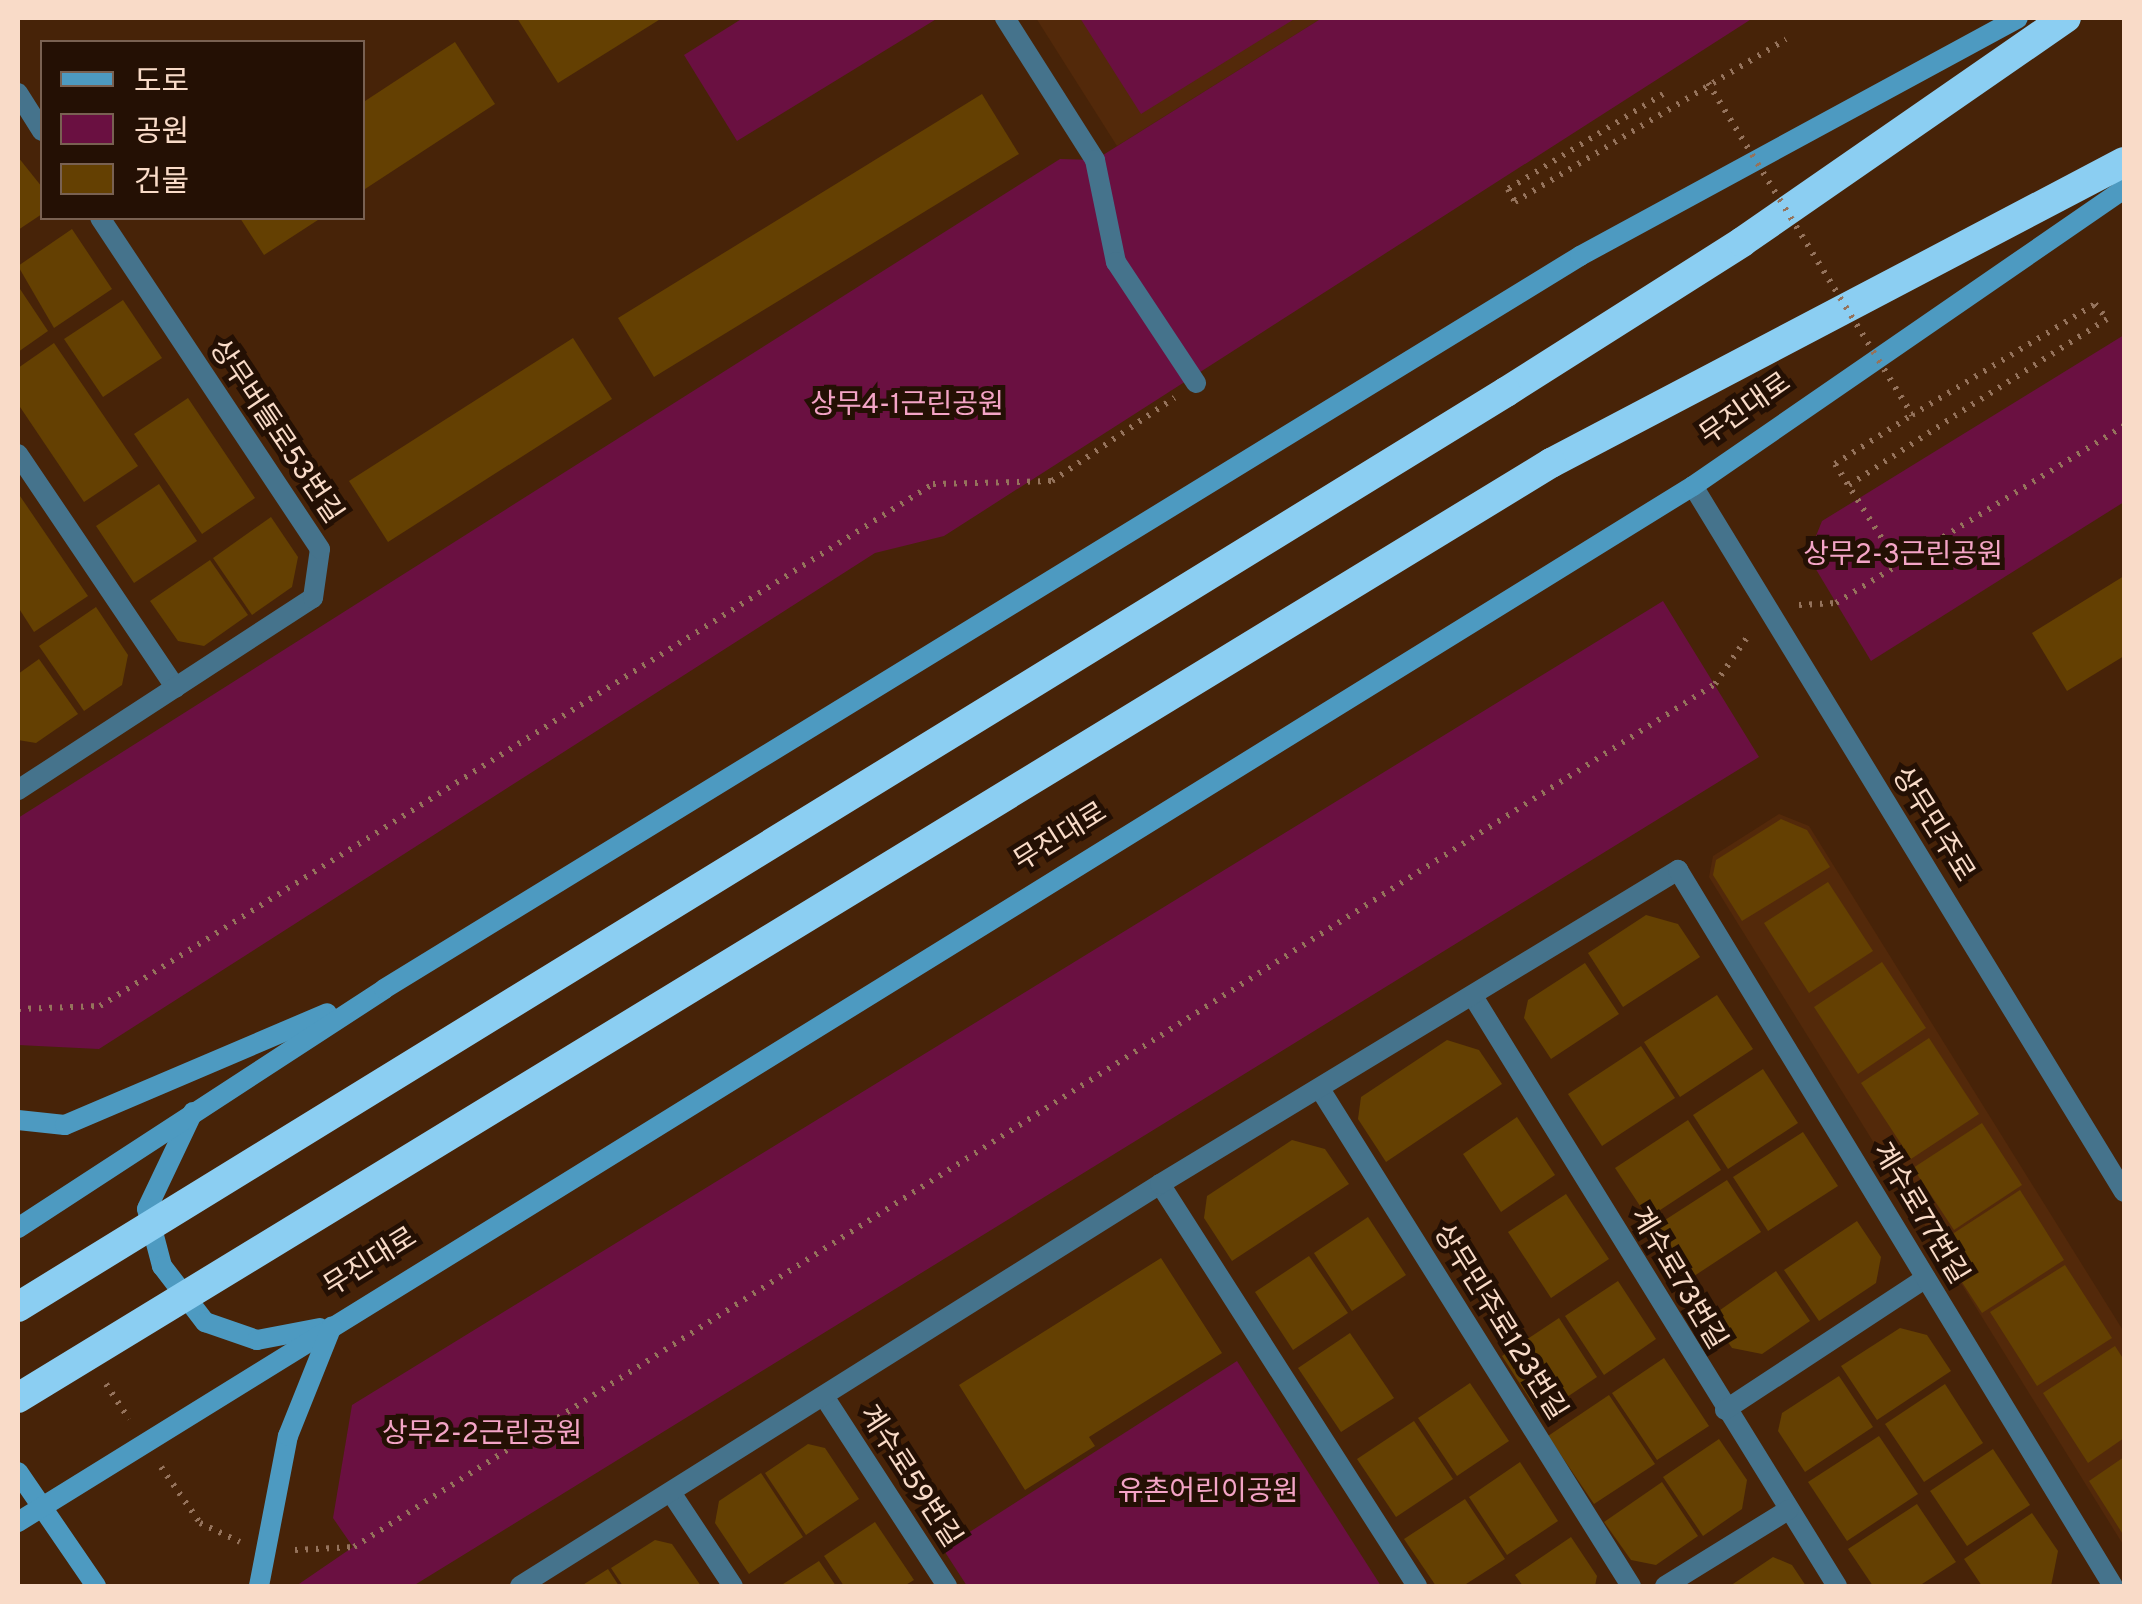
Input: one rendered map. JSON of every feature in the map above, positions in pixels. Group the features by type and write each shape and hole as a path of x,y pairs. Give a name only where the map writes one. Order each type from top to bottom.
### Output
{"highway":[{"path":"18,1307 1506,392 1742,242 2066,18"},
{"name":"무진대로","path":"18,1398 1551,463 2124,162"}],"main road":[{"path":"18,1228 384,989 1580,256 2018,18"},
{"name":"무진대로","path":"18,1522 1694,486 2124,189"},
{"path":"18,1120 65,1125 384,989"},
{"path":"195,1110 147,1209 162,1266 205,1322 257,1340 332,1326"},
{"path":"259,1586 262,1552 288,1436 332,1326"},
{"path":"18,1472 96,1586"}],"street":[{"path":"1005,18 1095,160 1116,262 1196,383"},
{"path":"18,94 24,116"},
{"name":"상무버들로53번길","path":"18,790 313,598 320,548 101,220"},
{"path":"18,454 176,688"},
{"name":"상무민주로","path":"1694,486 2124,1192"},
{"name":"계수로77번길","path":"1474,998 1678,870 2114,1586"},
{"path":"520,1586 825,1398 1160,1184 1474,998"},
{"name":"계수로73번길","path":"1474,998 1725,1410 1838,1586"},
{"name":"상무민주로123번길","path":"1320,1089 1631,1586"},
{"path":"1160,1184 1417,1586"},
{"path":"1725,1410 1926,1278"},
{"name":"계수로59번길","path":"825,1398 947,1586"},
{"path":"672,1494 733,1586"},
{"path":"1664,1586 1788,1510"}],"path":[{"path":"1663,94 1508,190 1515,202 1786,38"},
{"path":"1708,83 1912,415"},
{"path":"1849,485 2107,319 2096,304 1836,464 1898,565"},
{"path":"18,1009 100,1006 933,484 1052,480 1196,383"},
{"path":"103,1378 200,1523 262,1552 354,1547 1715,684 1768,607 1836,603 2124,426"}],"shaded area":[{"path":"1036,18 1322,18 1117,146"},
{"path":"1779,814 1809,826 2124,1332 2124,1546 1709,877 1713,856"}],"green space":[{"path":"743,18 938,18 737,141 684,55"},
{"path":"1080,18 1296,18 1141,114"},
{"name":"상무4-1근린공원","path":"1322,18 1753,18 944,536 875,553 99,1049 18,1045 18,818 1060,159 1095,160"},
{"name":"상무2-3근린공원","path":"2124,335 2124,502 1871,661 1808,556 1822,521"},
{"name":"상무2-2근린공원","path":"1663,601 1759,757 413,1586 296,1586 353,1547 333,1518 352,1405"},
{"name":"유촌어린이공원","path":"1237,1361 1381,1586 967,1586 943,1549"}],"building":[{"path":"517,18 662,18 558,83"},
{"path":"455,42 495,104 365,189 365,101"},
{"path":"982,94 1019,154 654,377 618,318"},
{"path":"18,157 40,184 40,215 18,230"},
{"path":"241,220 318,220 264,255"},
{"path":"72,229 112,289 54,328 18,266"},
{"path":"18,286 48,331 18,352"},
{"path":"123,300 162,358 103,397 64,339"},
{"path":"573,338 612,399 388,542 349,481"},
{"path":"54,343 138,466 84,502 18,404 18,368"},
{"path":"188,398 255,498 202,534 134,434"},
{"path":"159,484 197,541 134,583 96,526"},
{"path":"20,496 88,596 34,632 18,607"},
{"path":"271,517 298,557 292,587 252,615 213,558"},
{"path":"210,560 248,615 204,646 178,641 150,601"},
{"path":"2124,576 2124,656 2067,691 2032,633"},
{"path":"96,607 128,655 122,685 84,711 39,646"},
{"path":"39,659 78,714 36,743 18,740 18,674"},
{"path":"1781,819 1807,830 1830,867 1742,921 1713,875 1716,860"},
{"path":"1828,882 1873,951 1809,993 1764,923"},
{"path":"1646,915 1678,924 1700,957 1623,1007 1588,953"},
{"path":"1882,962 1926,1028 1858,1074 1814,1007"},
{"path":"1585,963 1619,1014 1551,1059 1524,1018 1528,1000"},
{"path":"1717,995 1753,1049 1680,1097 1644,1042"},
{"path":"1929,1038 1979,1114 1911,1159 1861,1083"},
{"path":"1447,1040 1479,1050 1502,1084 1386,1162 1358,1119 1361,1097"},
{"path":"1641,1046 1675,1098 1602,1146 1568,1094"},
{"path":"1763,1069 1798,1123 1728,1169 1693,1115"},
{"path":"1517,1117 1555,1175 1501,1212 1463,1154"},
{"path":"1688,1120 1721,1170 1648,1218 1615,1168"},
{"path":"1982,1123 2022,1185 1954,1230 1913,1168"},
{"path":"1803,1132 1838,1186 1768,1231 1733,1177"},
{"path":"1292,1140 1325,1149 1349,1184 1232,1261 1204,1218 1207,1196"},
{"path":"1727,1180 1761,1232 1685,1282 1651,1229"},
{"path":"2020,1190 2064,1260 1982,1313 1937,1244"},
{"path":"1566,1194 1609,1259 1551,1298 1508,1232"},
{"path":"1368,1217 1406,1275 1352,1311 1314,1253"},
{"path":"1857,1221 1881,1257 1876,1283 1819,1321 1784,1270"},
{"path":"1309,1256 1348,1313 1293,1350 1255,1292"},
{"path":"1161,1258 1222,1353 1089,1437 1095,1446 1025,1490 959,1385"},
{"path":"2065,1265 2112,1338 2037,1386 1990,1312"},
{"path":"1776,1271 1810,1321 1762,1354 1732,1348 1710,1317"},
{"path":"1618,1281 1656,1339 1604,1375 1565,1316"},
{"path":"1559,1318 1597,1377 1540,1415 1502,1356"},
{"path":"1900,1328 1927,1335 1951,1371 1877,1420 1841,1366"},
{"path":"1350,1333 1394,1398 1341,1432 1298,1368"},
{"path":"2115,1346 2124,1360 2124,1438 2088,1463 2043,1393"},
{"path":"1664,1358 1709,1426 1657,1460 1612,1393"},
{"path":"1839,1376 1873,1427 1805,1472 1778,1431 1782,1413"},
{"path":"1470,1383 1509,1441 1457,1476 1418,1418"},
{"path":"1945,1384 1983,1443 1924,1482 1885,1424"},
{"path":"1609,1395 1655,1464 1594,1504 1548,1436"},
{"path":"1414,1421 1453,1479 1396,1517 1357,1459"},
{"path":"1879,1436 1918,1494 1847,1541 1808,1482"},
{"path":"1719,1439 1747,1480 1742,1509 1703,1536 1663,1477"},
{"path":"808,1444 825,1448 859,1499 806,1535 765,1473"},
{"path":"1993,1449 2030,1505 1967,1546 1930,1491"},
{"path":"2124,1457 2124,1536 2089,1481"},
{"path":"1520,1462 1558,1521 1507,1555 1469,1497"},
{"path":"761,1473 803,1537 749,1574 715,1523 719,1501"},
{"path":"1662,1482 1698,1536 1656,1565 1631,1560 1604,1522"},
{"path":"1465,1499 1505,1559 1463,1586 1436,1586 1404,1539"},
{"path":"1917,1504 1956,1562 1919,1586 1873,1586 1848,1549"},
{"path":"2032,1513 2058,1551 2051,1586 1982,1586 1964,1559"},
{"path":"875,1522 914,1580 904,1586 844,1586 824,1556"},
{"path":"1571,1537 1597,1576 1595,1586 1523,1586 1515,1575"},
{"path":"655,1540 672,1544 701,1586 623,1586 611,1568"},
{"path":"1773,1557 1792,1565 1806,1586 1730,1586"},
{"path":"819,1561 836,1586 780,1586"},
{"path":"608,1569 619,1586 581,1586"}]}
